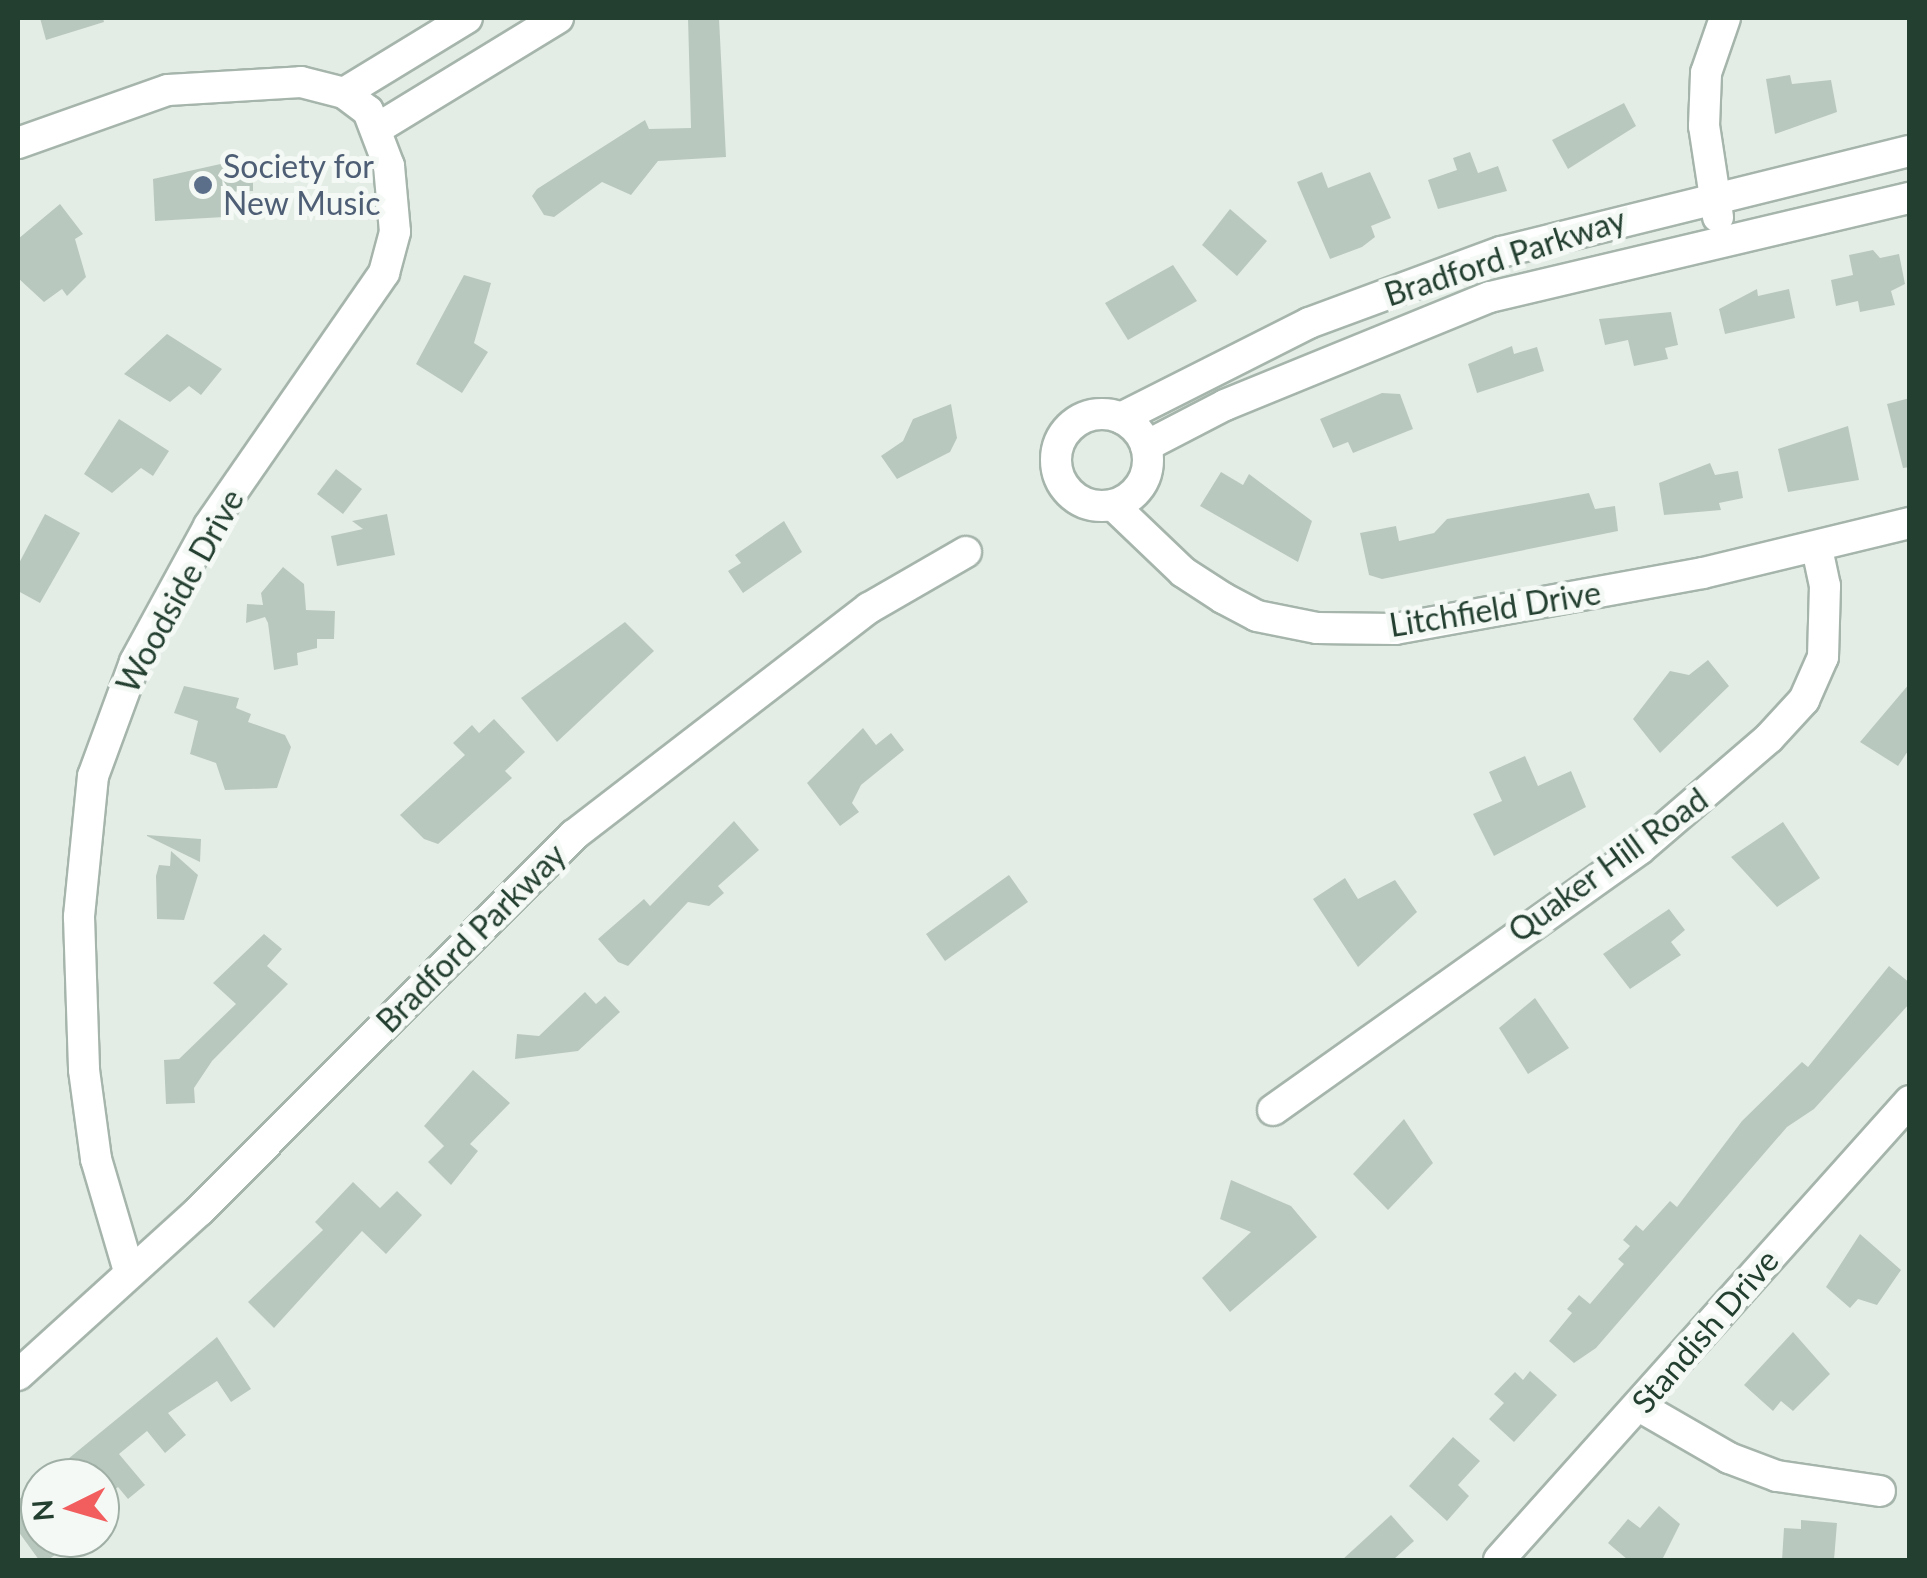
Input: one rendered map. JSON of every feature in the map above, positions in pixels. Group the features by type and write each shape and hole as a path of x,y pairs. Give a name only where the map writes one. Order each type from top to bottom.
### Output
{"street":[{"path":"344,92 467,18"},
{"path":"18,143 168,90 265,81 344,92 378,128 558,18"},
{"path":"1722,239 1714,199 1706,73 1725,18"},
{"name":"Woodside Drive","path":"129,1271 96,1159 84,1070 78,917 94,776 135,662 209,526 384,274 395,232 378,128"},
{"name":"Bradford Parkway","path":"1113,504 1077,499 1060,480 1056,456 1065,433 1084,417 1121,418 1309,323 1502,252 1910,151"},
{"name":"Bradford Parkway","path":"1146,446 1490,297 1722,239 1910,198"},
{"path":"1113,504 1145,476 1146,446 1121,418"},
{"name":"Litchfield Drive","path":"1113,504 1183,572 1223,598 1258,616 1316,628 1395,629 1816,547 1910,523"},
{"name":"Quaker Hill Road","path":"1273,1110 1640,849 1769,738 1804,700 1824,657 1825,586 1816,547"},
{"name":"Bradford Parkway","path":"18,1375 129,1271 199,1212 574,835 870,608 966,552"},
{"name":"Standish Drive","path":"1499,1560 1910,1101"},
{"path":"1639,1406 1729,1458 1777,1476 1880,1492"}],"building":[{"path":"40,18 103,18 104,22 46,40"},
{"path":"688,18 719,18 726,157 658,161 631,195 602,182 554,217 544,215 532,196 537,189 645,120 649,129 691,128"},
{"path":"1790,75 1792,84 1831,80 1837,112 1775,134 1766,79"},
{"path":"1624,103 1636,126 1568,169 1552,140"},
{"path":"1470,152 1478,173 1498,166 1507,191 1438,209 1428,180 1457,170 1453,158"},
{"name":"Society for New Music","path":"234,161 234,174 253,173 253,191 223,192 224,217 155,221 153,179"},
{"path":"1322,172 1328,188 1370,172 1391,218 1371,226 1375,237 1362,247 1330,259 1297,182"},
{"path":"60,204 83,234 75,239 86,277 67,296 62,289 44,302 18,278 18,239"},
{"path":"1230,209 1267,241 1237,276 1202,245"},
{"path":"1873,250 1880,258 1899,254 1905,284 1891,291 1895,305 1860,312 1858,301 1836,306 1831,280 1853,275 1849,255"},
{"path":"1173,265 1197,301 1128,340 1105,303"},
{"path":"464,275 491,283 474,343 488,352 462,393 416,364"},
{"path":"1757,289 1758,296 1789,289 1795,318 1725,334 1719,309"},
{"path":"1671,312 1678,345 1665,348 1668,359 1634,366 1628,340 1605,345 1599,319"},
{"path":"167,334 222,369 201,395 189,386 170,402 124,374"},
{"path":"1512,346 1514,354 1537,347 1544,371 1477,393 1468,364"},
{"path":"1382,393 1400,394 1413,429 1353,453 1348,442 1333,448 1320,419"},
{"path":"1910,398 1910,467 1903,468 1887,404"},
{"path":"951,404 957,438 950,452 897,479 881,456 903,441 913,419"},
{"path":"119,419 169,451 153,476 141,468 112,493 84,474"},
{"path":"1848,426 1859,480 1788,492 1778,449"},
{"path":"1710,463 1715,475 1738,471 1743,498 1719,503 1721,510 1664,515 1659,483"},
{"path":"336,469 362,489 343,514 317,494"},
{"path":"1221,472 1243,485 1249,474 1312,521 1298,562 1200,506"},
{"path":"1589,493 1595,509 1615,506 1618,531 1382,579 1369,575 1360,533 1396,526 1399,541 1434,533 1447,519"},
{"path":"45,514 80,533 40,603 18,591 18,565"},
{"path":"387,514 395,555 337,566 331,536 363,529 352,521"},
{"path":"784,521 802,552 743,593 728,571 741,563 735,555"},
{"path":"283,567 304,584 306,610 335,611 334,639 317,639 317,648 297,653 298,665 274,670 268,623 265,617 246,623 247,604 263,605 261,593"},
{"path":"625,622 654,651 557,742 521,698"},
{"path":"1708,660 1729,686 1660,753 1633,719 1670,671 1689,675"},
{"path":"1910,683 1910,748 1898,766 1860,742"},
{"path":"184,686 239,698 236,708 251,714 248,722 285,735 291,747 277,788 225,790 216,763 190,754 198,721 174,713"},
{"path":"494,719 525,752 505,771 512,778 438,844 424,839 400,815 465,755 453,743 472,725 479,733"},
{"path":"863,728 876,745 891,733 904,750 861,785 852,803 859,812 840,826 807,783"},
{"path":"1525,756 1538,786 1571,771 1586,807 1494,856 1473,814 1502,801 1489,772"},
{"path":"734,821 759,850 718,886 724,893 709,906 688,902 628,966 618,962 598,939 644,899 650,906"},
{"path":"1783,822 1820,878 1777,907 1731,857"},
{"path":"147,836 201,839 200,862"},
{"path":"171,851 198,875 184,920 157,919 156,876 159,865 170,866"},
{"path":"1009,875 1028,902 945,961 926,934"},
{"path":"1345,878 1358,899 1395,880 1417,912 1358,967 1313,899"},
{"path":"1669,909 1685,930 1671,942 1681,955 1630,989 1603,954"},
{"path":"264,934 282,949 267,966 288,984 212,1061 194,1088 195,1103 166,1104 164,1060 179,1059 236,1004 213,983"},
{"path":"1889,966 1910,983 1910,1003 1814,1109 1787,1127 1596,1348 1574,1363 1549,1341 1572,1313 1567,1309 1579,1295 1590,1304 1624,1264 1618,1259 1630,1246 1623,1240 1636,1225 1643,1231 1670,1201 1677,1207 1742,1121 1802,1062 1808,1067"},
{"path":"585,992 596,1004 605,996 620,1012 578,1051 515,1059 517,1034 539,1036"},
{"path":"1535,998 1569,1048 1528,1074 1499,1028"},
{"path":"473,1070 510,1103 470,1144 478,1151 451,1185 428,1162 444,1146 424,1126"},
{"path":"1404,1119 1433,1163 1388,1210 1353,1174"},
{"path":"1231,1180 1291,1206 1317,1237 1230,1312 1202,1278 1251,1232 1220,1219"},
{"path":"353,1182 380,1208 397,1191 422,1215 386,1254 362,1231 274,1328 248,1302 323,1230 315,1222"},
{"path":"1860,1234 1901,1270 1877,1305 1858,1299 1850,1308 1826,1287"},
{"path":"1793,1332 1830,1374 1793,1411 1781,1401 1773,1411 1744,1385"},
{"path":"217,1337 251,1389 231,1402 217,1381 168,1413 186,1435 165,1453 147,1431 119,1454 145,1485 128,1499 120,1489 120,1458 69,1458"},
{"path":"1530,1371 1557,1395 1514,1442 1489,1419 1504,1403 1494,1394 1515,1372 1523,1380"},
{"path":"1453,1437 1480,1461 1458,1485 1469,1496 1447,1521 1409,1486"},
{"path":"20,1498 20,1534 18,1531"},
{"path":"1659,1506 1680,1524 1662,1560 1628,1560 1608,1543 1628,1519 1640,1528"},
{"path":"1391,1515 1414,1541 1393,1560 1342,1560"},
{"path":"1801,1520 1837,1523 1834,1560 1782,1560 1784,1528 1801,1529"}],"place":[{"name":"Society for New Music","path":"203,185"}]}
